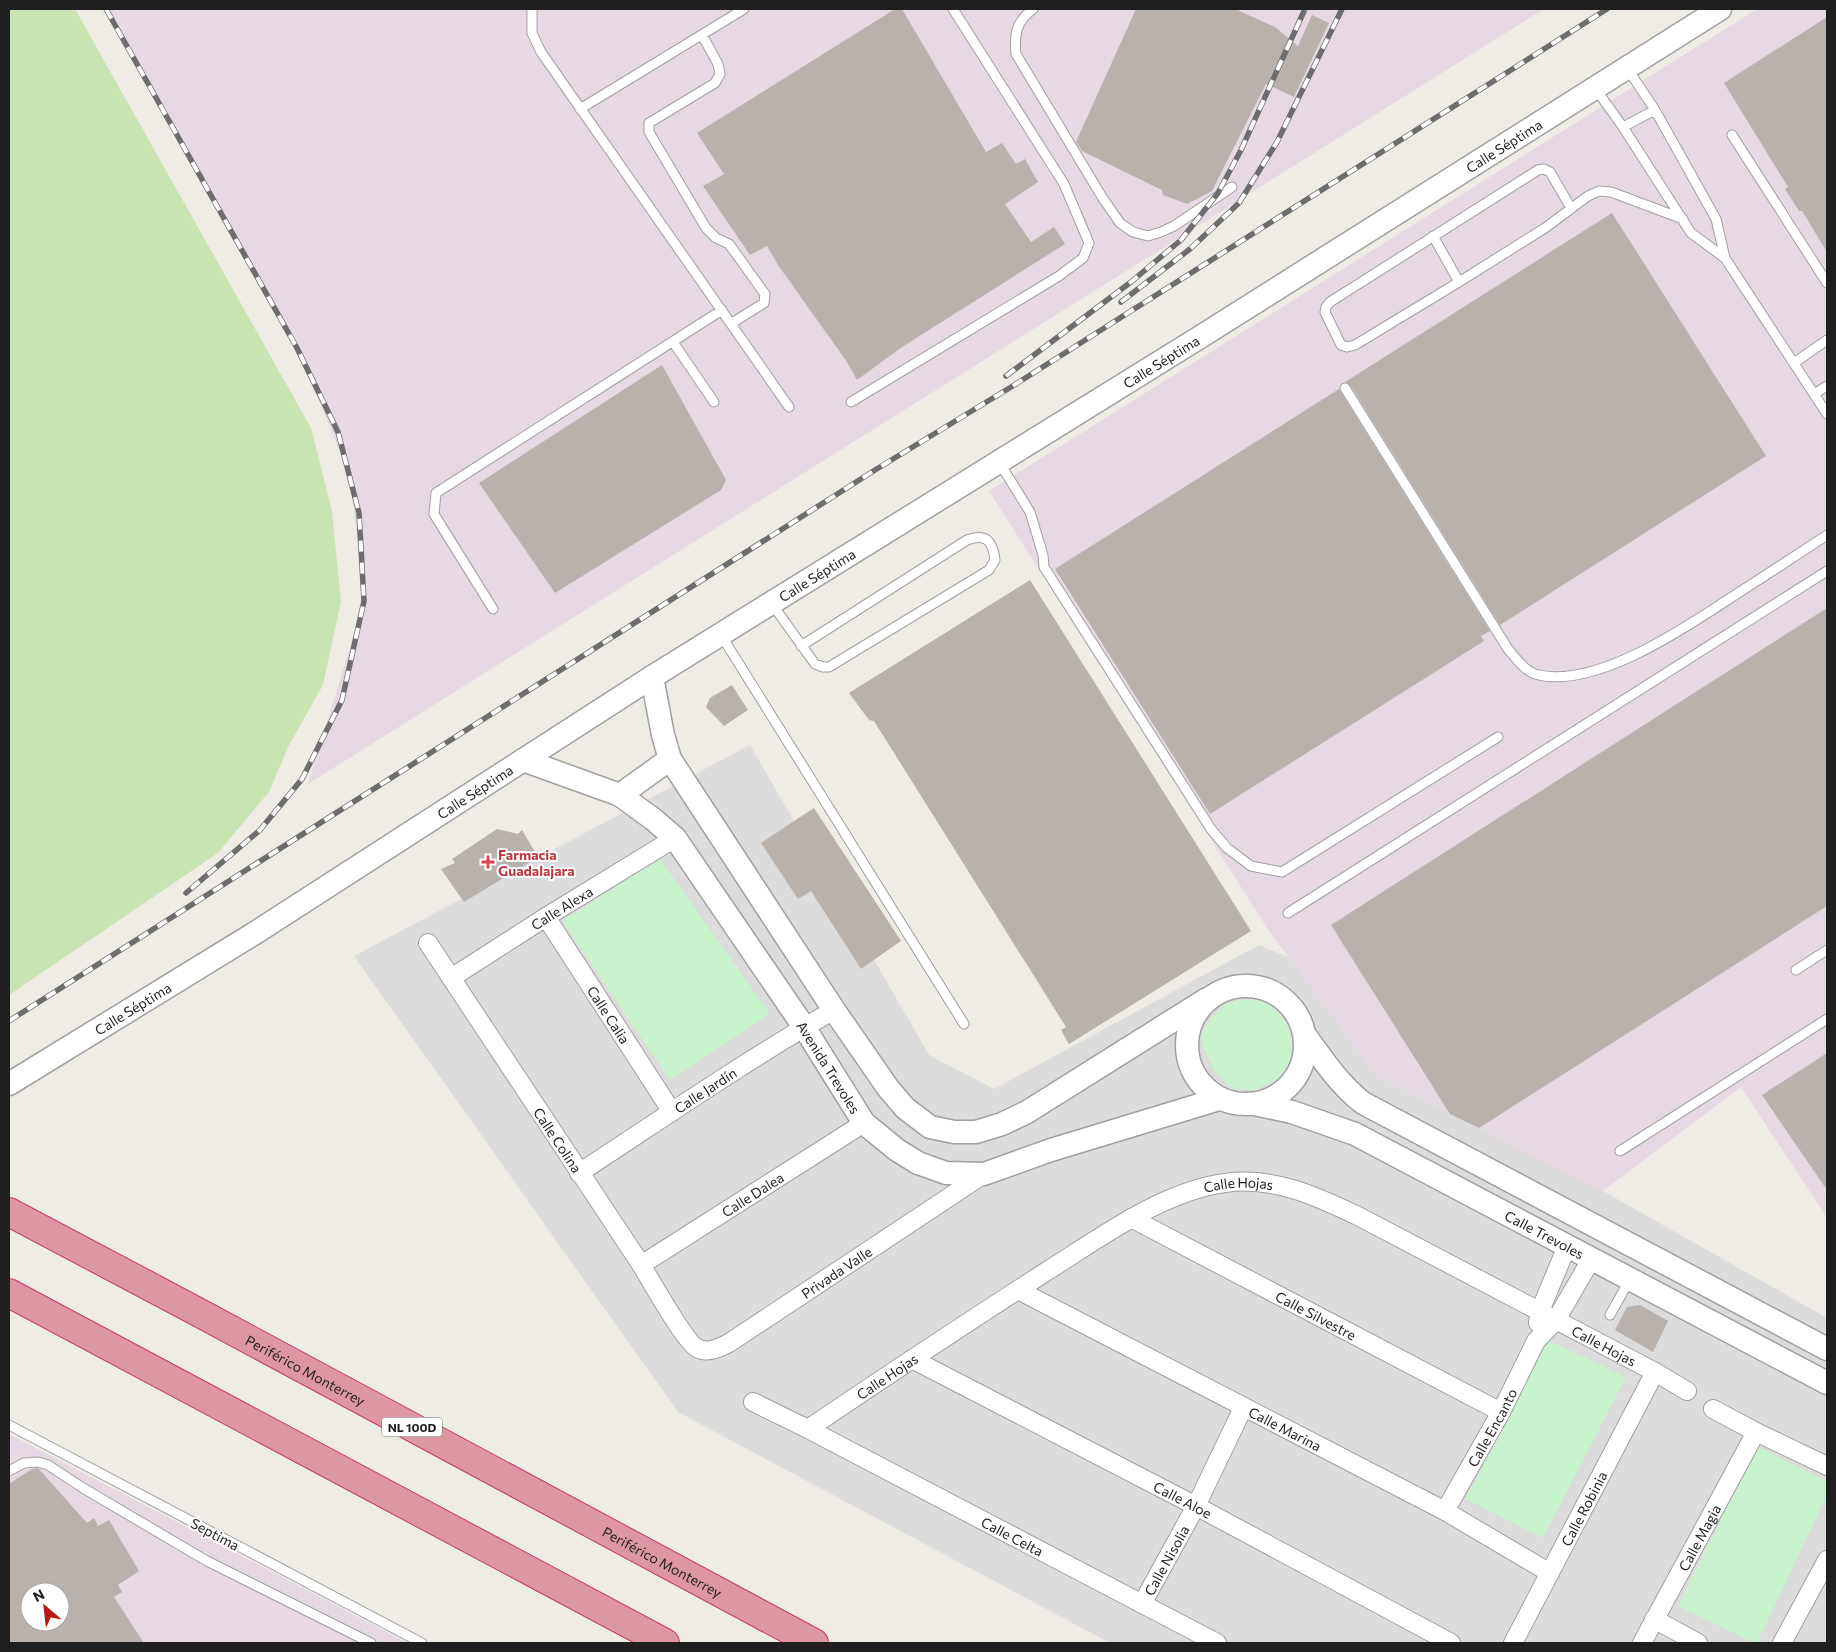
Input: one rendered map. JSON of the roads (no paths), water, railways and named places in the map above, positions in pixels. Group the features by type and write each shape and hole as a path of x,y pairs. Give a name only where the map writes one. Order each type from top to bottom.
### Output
{"highway":[{"name":"Periférico Monterrey","path":"9,1212 814,1643"},
{"path":"9,1293 665,1643"}],"street":[{"name":"Calle Séptima","path":"9,1084 254,933 720,634 999,462 1720,9"},
{"path":"652,677 670,759 834,1010 888,1088 905,1108 930,1127 954,1132 976,1132 1002,1124 1027,1112 1207,999 1225,989 1246,985 1267,988 1285,999 1298,1015 1305,1034 1305,1058 1295,1080 1277,1096 1254,1104 1236,1104 1219,1099 1197,1080 1186,1052 1190,1023 1207,999"},
{"path":"620,795 670,759"},
{"name":"Avenida Trevoles","path":"523,760 620,795 675,838 804,1028 864,1123 897,1150 918,1163 946,1173 984,1174 1051,1150 1219,1099"},
{"name":"Calle Alexa","path":"451,978 675,838"},
{"name":"Calle Calia","path":"546,917 672,1112"},
{"name":"Calle Colina","path":"428,943 641,1265 686,1338"},
{"name":"Calle Jardín","path":"579,1173 834,1010"},
{"name":"Calle Trevoles","path":"1305,1034 1331,1072 1362,1103 1827,1349"},
{"name":"Calle Trevoles","path":"1254,1104 1292,1112 1355,1134 1827,1383"},
{"name":"Calle Dalea","path":"641,1265 864,1123"},
{"name":"Privada Valle","path":"686,1338 696,1348 706,1350 716,1350 729,1343 984,1174"},
{"name":"Calle Hojas","path":"808,1429 912,1359 1131,1218 1198,1188 1225,1182 1284,1186 1323,1200 1358,1216 1540,1311 1655,1372 1688,1392"},
{"name":"Calle Silvestre","path":"1131,1218 1501,1412"},
{"name":"Calle Encanto","path":"1536,1341 1540,1311 1567,1246"},
{"name":"Calle Encanto","path":"1445,1511 1501,1412 1536,1341 1556,1320 1592,1258"},
{"name":"Calle Marina","path":"1018,1290 1445,1511 1550,1573"},
{"path":"1785,1360 1797,1333"},
{"name":"Calle Aloe","path":"912,1359 1196,1506 1451,1643"},
{"name":"Calle Robinia","path":"1513,1643 1655,1372"},
{"name":"Calle Celta","path":"753,1402 1217,1643"},
{"name":"Calle Nisolia","path":"1142,1604 1196,1506 1243,1408"},
{"path":"1712,1409 1827,1466"},
{"name":"Calle Magia","path":"1642,1643 1756,1432"},
{"path":"1782,1643 1821,1588 1827,1560"},
{"path":"1654,1619 1698,1643"}],"lane":[{"path":"532,9 532,33 541,52 790,407"},
{"path":"580,109 744,9"},
{"path":"851,402 1059,276 1084,258 1089,243 1064,184 953,9"},
{"path":"1032,9 1019,22 1014,36 1016,54 1120,223 1134,232 1148,236 1161,232 1174,226 1232,187"},
{"path":"702,35 718,64 720,74 715,83 648,123 648,132 706,228 716,238 729,244 765,294 764,303 732,323"},
{"path":"1627,68 1655,110 1716,219 1725,258"},
{"path":"1595,88 1691,232 1725,258 1827,414"},
{"path":"1623,128 1655,110"},
{"path":"1732,135 1827,283"},
{"path":"1571,208 1550,172 1544,169 1538,170 1335,298 1326,307 1325,312 1340,345 1347,347 1355,345 1545,228 1571,208 1599,191 1611,192 1683,219"},
{"path":"1433,236 1459,282"},
{"path":"493,609 434,514 436,493 722,310"},
{"path":"1794,363 1827,340"},
{"path":"673,342 714,402"},
{"path":"1814,394 1827,386"},
{"path":"1345,388 1508,649 1522,665 1537,675 1562,678 1588,672 1646,649 1681,630 1827,535"},
{"path":"999,462 1030,512 1043,555 1044,567 1210,829 1227,848 1251,866 1282,872 1498,737"},
{"path":"772,603 802,646 815,664 829,667 989,570 995,560 991,544 985,538 976,537 967,540 802,646"},
{"path":"1288,913 1827,571"},
{"path":"720,634 964,1024"},
{"path":"1796,970 1827,950"},
{"path":"1620,1151 1827,1019"},
{"path":"1610,1315 1630,1278"},
{"name":"Septima","path":"9,1425 422,1643"},
{"path":"9,1471 24,1463 38,1462 48,1465 83,1488 207,1561 371,1643"}],"railway":[{"path":"106,9 297,348 338,432 359,513 364,601 342,700 302,779 260,830 186,893"},
{"path":"1006,376 1131,282 1181,240 1218,193 1241,150 1305,9"},
{"path":"1121,302 1190,249 1239,203 1277,142 1342,9"},
{"path":"9,1021 875,470 1016,384 1607,9"}],"place":[{"name":"Farmacia Guadalajara","path":"488,862"}]}
